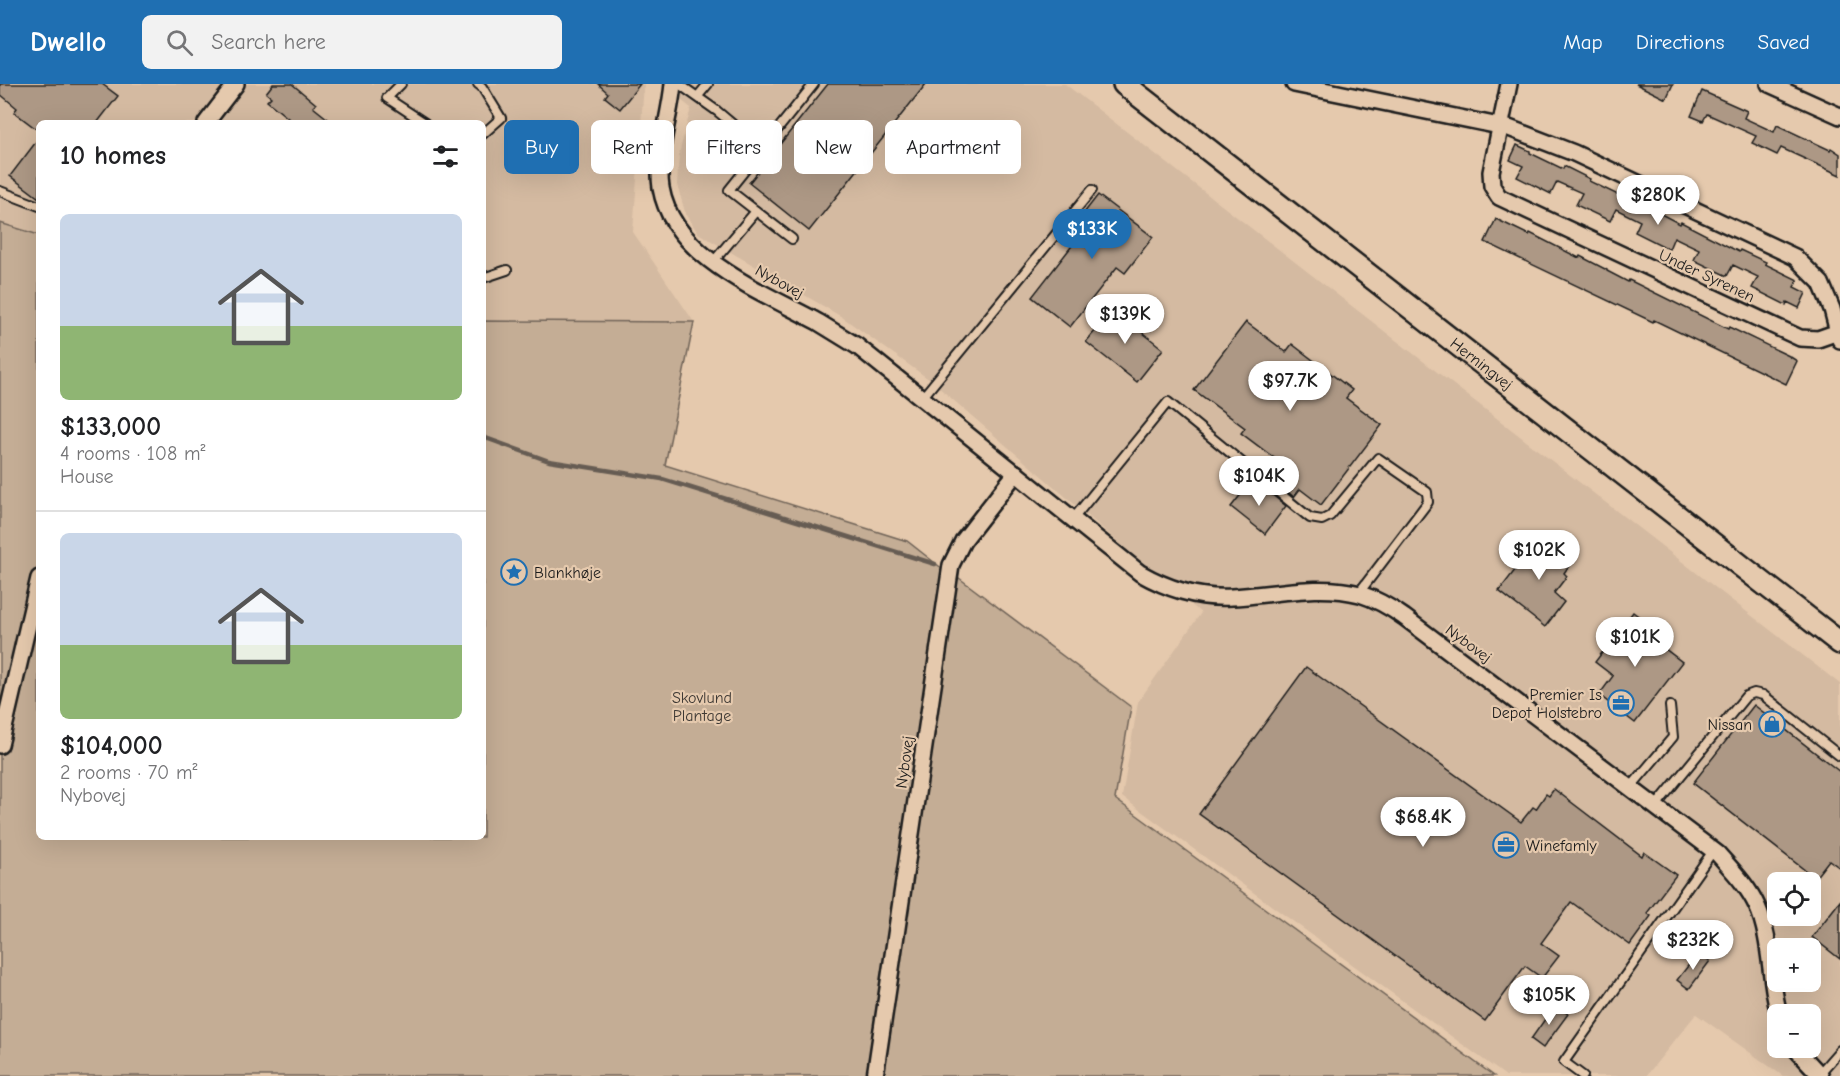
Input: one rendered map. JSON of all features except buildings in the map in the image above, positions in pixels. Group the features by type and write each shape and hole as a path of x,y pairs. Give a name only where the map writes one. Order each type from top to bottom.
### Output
{"main road":[{"name":"Herningvej","path":"1124,84 1840,643"}],"street":[{"path":"208,120 236,84"},
{"name":"Nybovej","path":"673,84 661,168 661,186 665,205 683,235 713,262 749,286 857,346 1140,573 1159,584 1198,595 1231,597 1331,590 1358,594 1381,602 1404,617 1713,851 1743,883 1757,905 1767,938 1777,1004"},
{"name":"Under Syrenen","path":"1294,84 1500,126 1574,153 1795,257 1821,283 1832,309 1839,336 1818,339 1800,338 1499,197 1492,186 1491,172 1500,126 1509,84"},
{"path":"1769,84 1838,111"},
{"name":"Nybovej","path":"875,1076 951,565 963,540 1016,473"},
{"path":"0,745 36,591"},
{"path":"1804,1058 1820,1075"}],"lane":[{"path":"401,84 387,98 420,120"},
{"path":"679,84 727,120"},
{"path":"698,96 708,84"},
{"path":"782,123 814,84"},
{"path":"482,85 501,118 486,131"},
{"path":"741,174 729,190 792,238"},
{"path":"922,398 1092,190"},
{"path":"0,191 36,205"},
{"path":"713,262 756,211"},
{"path":"486,277 507,270"},
{"path":"1073,519 1168,402 1310,518 1322,520 1330,516 1378,458 1427,492 1428,502 1358,594"},
{"path":"1655,807 1746,696 1754,693 1763,695 1840,756"},
{"path":"1630,788 1673,737 1670,706"},
{"path":"1583,1076 1564,1062 1713,851"},
{"path":"1820,1075 1840,1050"}],"shaded area":[{"path":"0,84 644,84 641,120 591,120 591,174 637,174 633,232 694,322 486,321 486,120 36,120 36,234 0,223"},
{"path":"661,84 1065,84 1840,684 1840,1076 1783,1076 1696,1014 1646,1076 1506,1076 1122,797 1138,702 1201,613 930,380 842,317 698,233 686,215 677,185 679,154 686,127 686,174 782,174 782,120 688,120 691,108"}],"green space":[{"name":"Skovlund Plantage","path":"0,223 36,234 36,840 486,840 486,321 694,322 665,465 907,541 944,570 870,1076 0,1076"},
{"path":"955,575 1131,707 1115,799 1494,1076 880,1076"}],"waterway":[{"path":"486,438 549,461 662,479 935,564"}],"place":[{"name":"Blankhøje","path":"514,572"},
{"name":"Premier Is Depot Holstebro","path":"1621,703"},
{"name":"Nissan","path":"1772,724"},
{"name":"Winefamly","path":"1506,845"}]}
